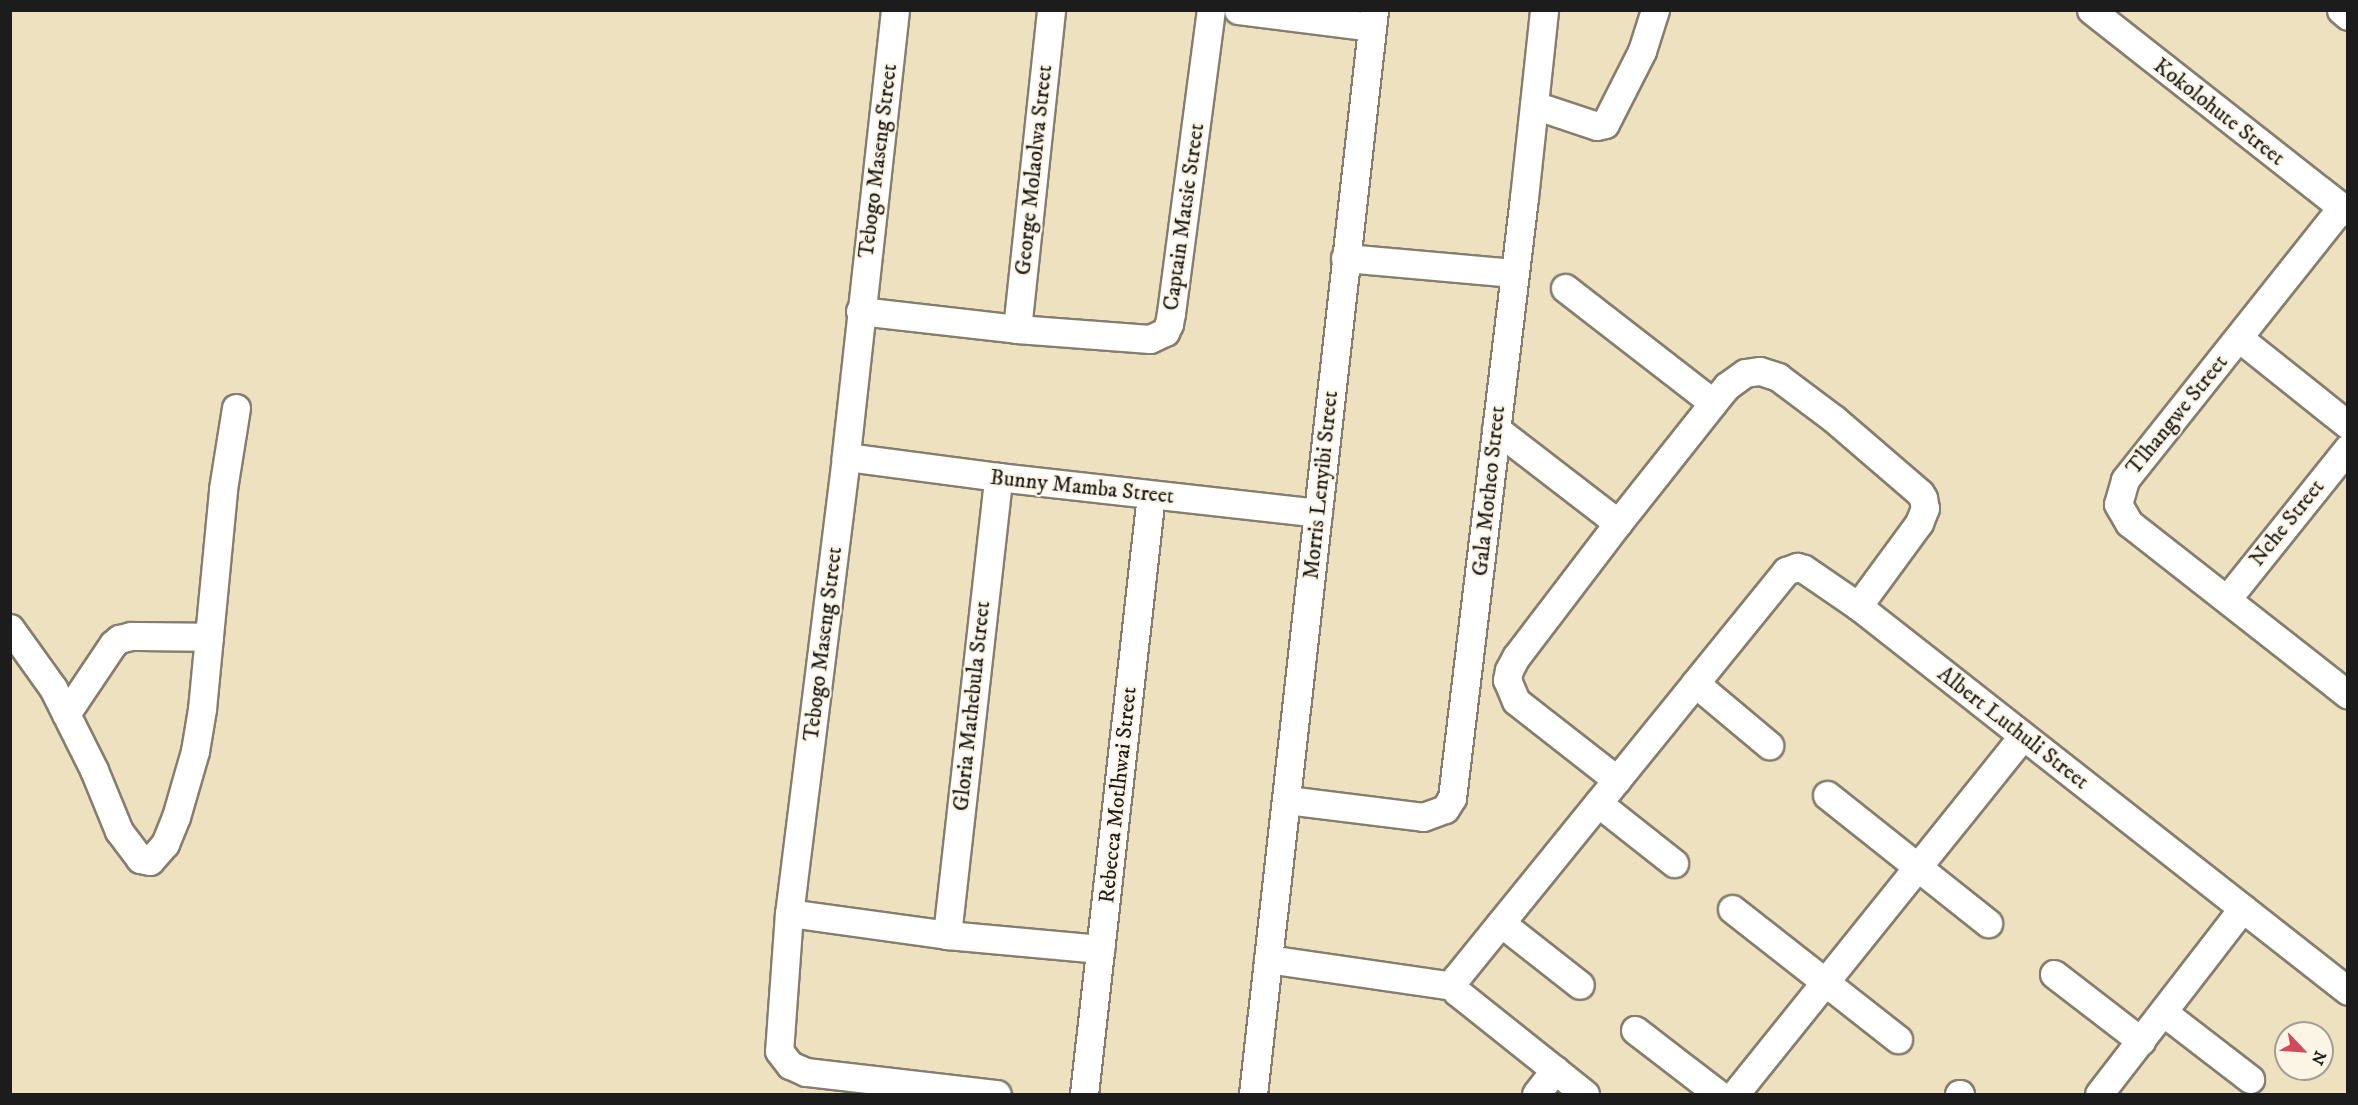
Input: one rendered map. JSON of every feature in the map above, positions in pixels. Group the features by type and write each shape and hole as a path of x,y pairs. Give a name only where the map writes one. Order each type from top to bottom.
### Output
{"street":[{"name":"Tebogo Maseng Street","path":"895,10 860,310 846,457 789,913 778,1033 779,1050 790,1065 806,1072 997,1095"},
{"name":"George Molaolwa Street","path":"1017,328 1051,10"},
{"name":"Captain Matsie Street","path":"860,310 1017,328 1150,339 1165,332 1170,324 1211,10"},
{"path":"1238,10 1373,19"},
{"name":"Gala Motheo Street","path":"1287,800 1423,818 1445,809 1452,798 1544,10"},
{"path":"1534,105 1597,126 1605,124 1642,51 1654,10"},
{"name":"Kokolohute Street","path":"2091,10 2344,210"},
{"path":"2342,10 2348,16"},
{"name":"Morris Lenyibi Street","path":"1253,1094 1373,19"},
{"name":"Tlhangwe Street","path":"2344,210 2125,480 2118,504 2129,523 2346,692"},
{"path":"1345,258 1514,273"},
{"path":"1565,288 1713,403"},
{"path":"2239,338 2348,425"},
{"path":"1617,780 1515,701 1507,680 1516,657 1618,523 1727,386 1745,373 1771,373 1834,419 1920,493 1925,508 1919,523 1858,606"},
{"path":"10,627 53,688 94,770 119,831 140,859 150,861 165,844 186,789 202,710 223,489 236,408"},
{"path":"1496,429 1618,523"},
{"name":"Nche Street","path":"2227,599 2348,448"},
{"name":"Bunny Mamba Street","path":"846,457 998,477 1318,513"},
{"name":"Gloria Mathebula Street","path":"947,934 998,477"},
{"name":"Rebecca Motlhwai Street","path":"1084,1095 1151,495"},
{"name":"Albert Luthuli Street","path":"1454,986 1456,978 1786,571 1797,567 1804,569 1858,606 2348,991"},
{"path":"66,714 112,644 119,639 131,636 209,637"},
{"path":"1695,683 1769,745"},
{"path":"1735,1095 2023,736"},
{"path":"1827,795 1988,923"},
{"path":"1598,803 1674,863"},
{"path":"2101,1094 2243,908"},
{"path":"1732,909 1898,1039"},
{"path":"789,913 947,934 1100,949"},
{"path":"1501,923 1580,985"},
{"path":"1268,959 1454,986 1456,992 1585,1095"},
{"path":"2054,974 2141,1041"},
{"path":"2163,1012 2250,1079"},
{"path":"1635,1030 1718,1095"},
{"path":"1536,1095 1555,1070"}]}
